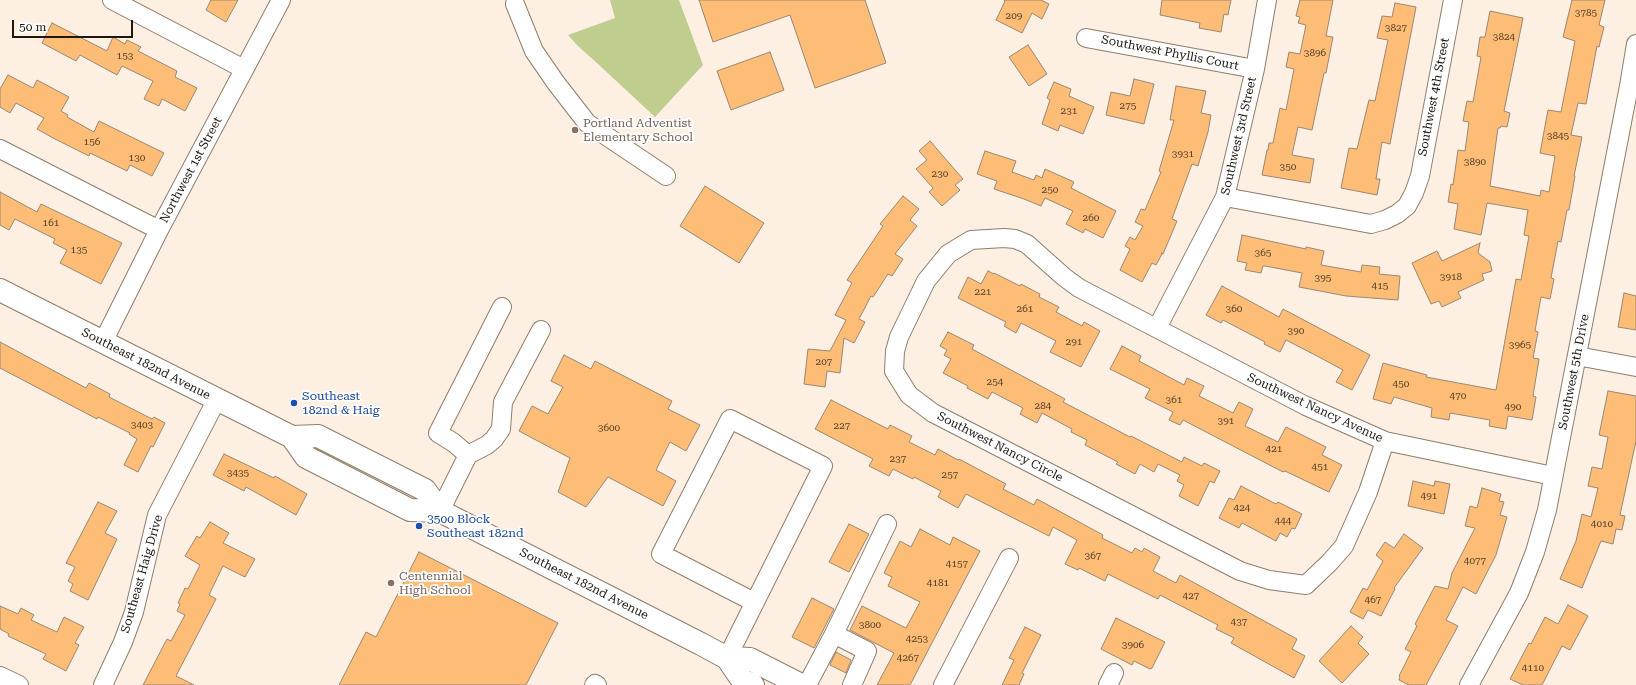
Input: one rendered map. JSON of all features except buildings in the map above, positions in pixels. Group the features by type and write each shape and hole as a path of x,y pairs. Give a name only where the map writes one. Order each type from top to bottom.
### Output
{"main road":[{"name":"Southeast 182nd Avenue","path":"0,290 292,437 306,457 410,510 436,506"},
{"name":"Southeast 182nd Avenue","path":"292,437 318,436 424,490 436,506 727,658 750,659 801,685"},
{"name":"Southeast 182nd Avenue","path":"727,658 742,680 753,685"}],"street":[{"path":"112,0 244,70"},
{"name":"Northwest 1st Street","path":"103,342 159,230 281,0"},
{"name":"Southwest 3rd Street","path":"1157,328 1225,197 1254,69 1267,0"},
{"name":"Southwest 4th Street","path":"1225,197 1371,224 1385,220 1397,214 1407,206 1414,193 1420,176 1453,0"},
{"path":"519,1 534,51 556,83 587,123 666,176"},
{"name":"Southwest Phyllis Court","path":"1086,38 1254,69"},
{"name":"Southwest 5th Drive","path":"1469,685 1519,593 1535,552 1547,510 1636,44"},
{"path":"0,149 159,230"},
{"name":"Southwest Nancy Circle","path":"1157,328 1079,288 1064,277 1027,244 1015,239 1004,238 971,240 948,254 926,280 899,337 895,351 894,371 909,395 933,413 1240,571 1269,580 1306,585 1344,546 1368,492 1385,442"},
{"path":"468,455 454,443 438,433 502,307"},
{"name":"Southwest Nancy Avenue","path":"1157,328 1306,406 1385,442 1553,476"},
{"path":"436,506 468,455 487,445 494,439 501,429 503,402 541,330"},
{"path":"1577,356 1636,366"},
{"name":"Southeast Haig Drive","path":"102,685 123,642 134,612 157,515 216,399"},
{"path":"727,658 823,466 730,419 661,554 754,602"},
{"path":"807,685 834,634 886,524"},
{"path":"943,685 1009,558"},
{"path":"834,634 867,651 852,685"},
{"path":"0,676 19,685"}],"green space":[{"path":"610,0 679,0 703,65 655,117 568,35 615,18"}],"place":[{"name":"Portland Adventist Elementary School","path":"575,130"},
{"name":"Southeast 182nd & Haig","path":"294,403"},
{"name":"3500 Block Southeast 182nd","path":"419,526"},
{"name":"Centennial High School","path":"391,583"}]}
